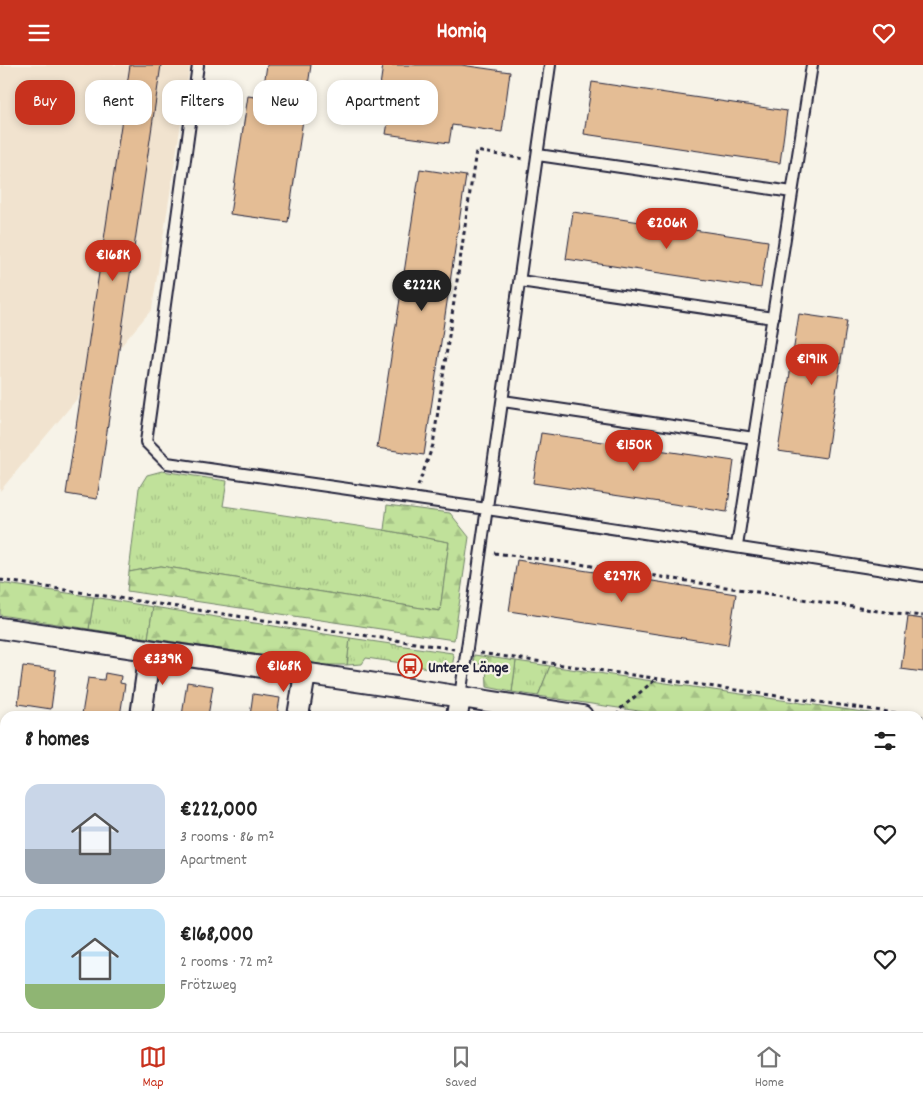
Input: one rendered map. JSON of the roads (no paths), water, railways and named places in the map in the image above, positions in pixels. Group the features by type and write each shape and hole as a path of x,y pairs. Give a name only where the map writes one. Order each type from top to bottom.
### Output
{"street":[{"path":"0,628 305,674 458,707 513,711"},
{"path":"142,711 150,651"},
{"path":"299,711 305,674"}],"lane":[{"path":"198,65 146,442 167,463 737,546 923,576"},
{"path":"458,707 550,65"},
{"path":"737,546 812,65"},
{"path":"538,158 792,192"},
{"path":"520,281 773,318"},
{"path":"502,401 754,438"}],"place":[{"name":"Untere Länge","path":"410,666"}]}
